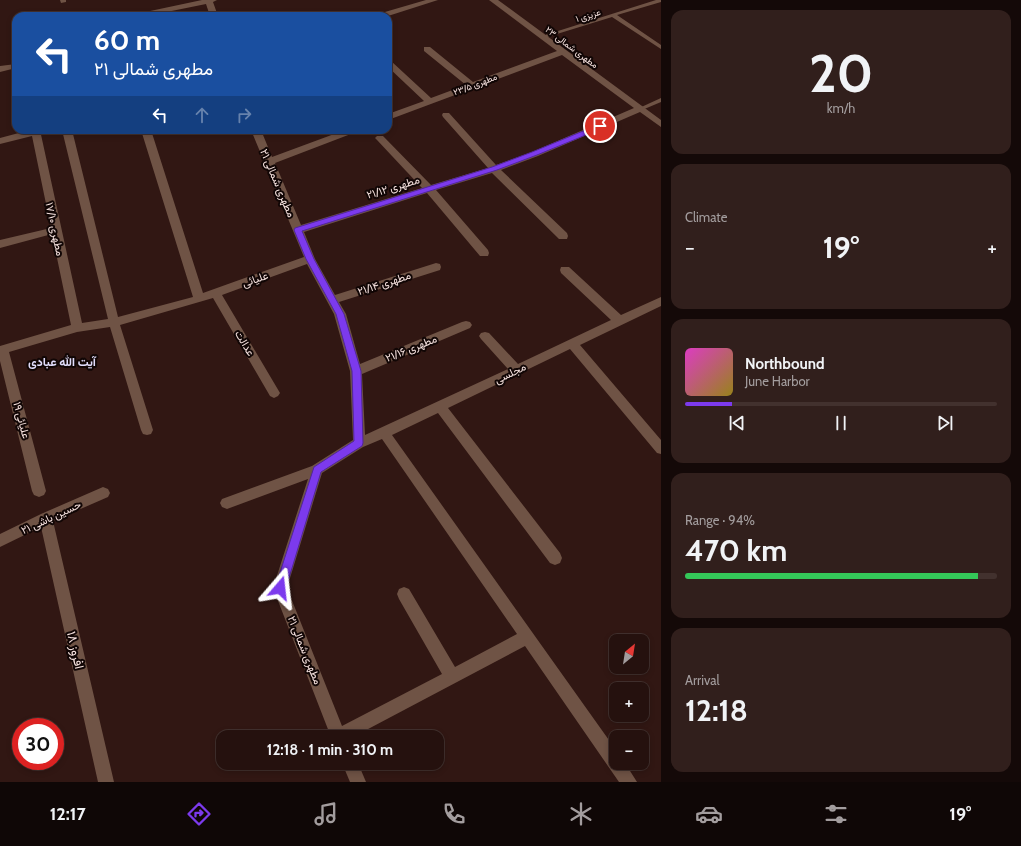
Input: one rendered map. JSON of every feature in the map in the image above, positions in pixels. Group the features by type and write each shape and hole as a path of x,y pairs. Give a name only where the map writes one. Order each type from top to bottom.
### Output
{"street":[{"path":"154,12 210,0 213,12"},
{"path":"392,13 434,0"},
{"name":"مطهری شمالی ۲۳","path":"493,0 561,52 661,124"},
{"path":"427,49 472,85"},
{"name":"مطهری ۲۳/۵","path":"392,116 561,52"},
{"path":"0,69 12,67"},
{"path":"392,68 429,102"},
{"name":"مطهری ۲۱/۱۲","path":"298,230 535,154 640,110"},
{"path":"446,115 494,168 563,236"},
{"path":"0,141 24,134"},
{"name":"مطهری ۱۷/۱۰","path":"36,134 76,328"},
{"path":"68,134 114,322 147,430"},
{"path":"1,350 76,328 114,322 199,299 147,134"},
{"name":"مطهری شمالی ۲۱","path":"258,134 310,259 340,314 356,371 359,443"},
{"path":"269,162 342,134"},
{"path":"380,138 430,188 484,253"},
{"path":"0,244 55,230"},
{"name":"علیائی","path":"199,299 310,259"},
{"name":"مطهری ۲۱/۱۴","path":"332,300 436,266"},
{"path":"565,270 620,320"},
{"name":"عدالت","path":"215,293 274,393"},
{"name":"مجلسی","path":"359,443 384,434 661,301"},
{"name":"مطهری ۲۱/۱۶","path":"356,371 466,325"},
{"path":"485,336 516,370"},
{"path":"572,344 661,449"},
{"name":"علیائی ۱۹","path":"1,350 39,491"},
{"path":"440,407 555,558"},
{"path":"384,434 629,782"},
{"path":"228,503 317,470 359,443"},
{"name":"مطهری شمالی ۲۱","path":"317,470 280,588 336,730"},
{"name":"حسین باشی ۲۱","path":"0,541 46,518 103,493"},
{"name":"افروز ۱۸","path":"46,518 106,782"},
{"path":"404,594 452,677"},
{"path":"352,730 527,637"},
{"path":"353,770 358,782"}],"lane":[{"name":"عزیزی ۱","path":"542,37 660,0"},
{"path":"613,15 661,47"},
{"path":"640,110 661,100"}],"district":[{"name":"آیت الله عبادی","path":"62,361"}],"route":[{"path":"280,588 317,470 359,443 356,371 340,314 310,259 298,230 535,154 600,126"}]}
